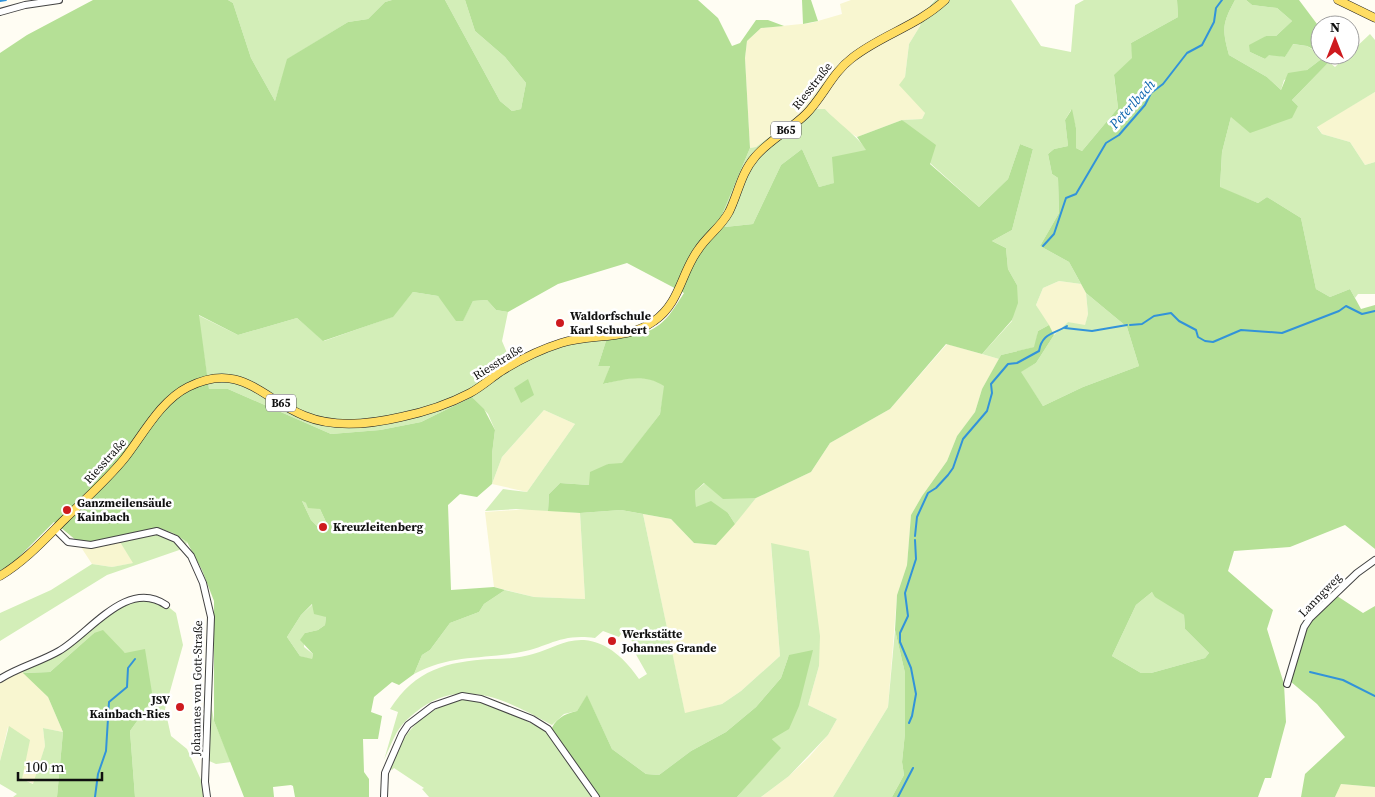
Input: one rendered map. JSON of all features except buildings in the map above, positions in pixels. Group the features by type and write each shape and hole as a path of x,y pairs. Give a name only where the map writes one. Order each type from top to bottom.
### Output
{"main road":[{"name":"Riesstraße","path":"0,576 29,556 122,461 168,402 195,384 213,379 240,381 257,387 292,410 307,417 342,423 377,422 402,418 450,402 473,392 518,361 553,346 574,340 628,333 648,325 664,314 674,301 698,249 730,212 742,178 756,155 773,139 806,114 836,73 854,56 923,18 944,0"},
{"path":"1338,0 1375,18"}],"street":[{"path":"0,12 25,5 59,0"},
{"name":"Johannes von Gott-Straße","path":"55,528 68,542 91,545 157,531 176,539 191,556 203,583 211,617 205,782 207,797"},
{"name":"Lanngweg","path":"1287,684 1304,627 1310,618 1357,573 1375,560"},
{"path":"0,679 64,648 118,605 137,598 150,597 166,605"},
{"path":"384,797 385,773 402,734 408,725 433,706 447,699 462,696 481,699 541,724 558,741 596,797"}],"shaded area":[{"path":"851,0 934,0 923,13 920,26 909,44 905,77 925,113 922,119 902,120 857,137 844,129 825,109 790,124 756,147 750,148 745,58 747,41 761,28 811,23 842,14 840,4"},
{"path":"1375,92 1375,162 1365,165 1350,142 1322,134 1317,126"},
{"path":"1059,281 1081,284 1086,293 1088,314 1085,326 1068,322 1054,335 1036,305 1043,288"},
{"path":"947,344 999,359 982,389 975,412 957,436 947,461 911,515 907,565 897,595 888,707 833,797 761,797 789,776 809,757 828,735 837,719 808,705 819,666 809,551 771,544 780,656 741,691 722,704 685,714 643,514 671,519 694,543 716,545 756,498 811,472 830,443 890,409"},
{"path":"544,410 575,424 527,492 492,484 502,457"},
{"path":"531,509 580,513 585,599 534,597 494,587 485,512"},
{"path":"77,541 120,542 134,563 112,567 92,564"},
{"path":"20,668 48,697 63,732 43,728 45,746 34,784 22,779 8,727 0,761 0,679"},
{"path":"1341,784 1375,787 1375,797 1335,797"}],"green space":[{"path":"93,0 228,0 233,3 251,58 275,101 287,59 348,22 368,19 385,2 392,0 445,0 500,101 512,111 521,109 526,83 505,57 475,31 465,0 698,0 718,18 732,46 740,43 756,20 768,20 784,26 761,28 747,41 745,58 750,148 722,215 725,227 753,224 781,165 802,149 819,187 834,183 832,157 866,150 857,137 902,120 936,145 930,164 979,207 1008,179 1020,144 1033,149 1012,230 992,241 1006,248 1008,269 1017,285 1018,303 1012,320 982,354 946,344 890,409 830,443 811,472 756,498 723,499 704,483 695,491 696,507 711,501 728,513 735,524 716,545 694,543 671,519 621,510 580,513 548,511 549,494 560,483 589,485 590,472 608,464 622,463 660,414 664,386 642,378 603,384 610,366 598,366 606,341 616,337 643,333 657,327 676,306 684,293 627,263 558,284 508,312 496,310 487,300 473,301 463,321 456,321 438,296 413,292 393,317 323,341 297,318 238,335 199,315 209,389 228,389 331,434 380,430 421,422 472,397 484,409 495,430 492,454 492,484 477,497 460,494 448,505 451,590 494,587 505,590 484,604 479,612 450,623 430,650 422,655 414,674 399,685 392,682 374,697 371,712 382,716 378,739 363,739 364,772 369,779 369,797 295,797 293,786 291,785 273,787 274,797 244,797 214,721 214,601 202,570 187,542 173,533 159,528 91,542 77,541 54,522 13,563 0,571 0,53 27,35","holes":["302,501 306,503 308,508 320,509 327,524 324,533 311,520","312,604 314,614 326,617 325,625 318,630 305,633 300,640 313,654 312,659 300,656 287,637 301,615"]},
{"path":"228,0 392,0 385,2 368,19 348,22 288,59 275,101 251,58 233,3"},
{"path":"445,0 465,0 475,31 505,57 526,83 521,109 512,111 500,101"},
{"path":"802,0 811,0 818,21 803,24"},
{"path":"935,0 1011,0 1041,46 1071,52 1075,5 1084,0 1177,0 1178,17 1131,43 1133,58 1114,76 1118,108 1082,151 1076,148 1076,128 1071,110 1065,120 1068,146 1054,149 1048,154 1052,174 1058,178 1059,213 1040,246 1069,262 1081,284 1059,281 1043,288 1036,305 1049,325 1038,331 1035,347 1001,355 999,359 982,354 1012,321 1017,285 1008,269 1006,248 992,241 1012,230 1033,149 1020,144 1008,179 979,207 930,163 909,127 902,120 922,119 925,113 899,85 905,77 909,44 920,26 923,13"},
{"path":"1177,0 1235,0 1224,27 1229,55 1267,77 1281,90 1288,73 1307,70 1314,65 1326,65 1292,100 1298,106 1292,118 1250,133 1231,117 1222,152 1220,187 1258,203 1267,197 1301,218 1316,289 1330,297 1350,289 1361,309 1375,305 1375,549 1345,525 1290,547 1234,551 1228,571 1273,610 1267,629 1284,684 1286,722 1271,778 1265,778 1258,797 892,797 904,775 902,762 905,733 905,673 895,630 897,595 907,565 911,515 947,461 957,436 975,412 982,389 1001,355 1034,347 1038,331 1049,325 1054,335 1036,363 1021,372 1043,406 1083,387 1139,366 1127,327 1086,293 1069,262 1040,246 1059,213 1058,178 1052,174 1048,154 1054,149 1068,146 1065,120 1072,109 1076,128 1076,148 1082,151 1118,108 1114,75 1132,58 1131,43 1178,17","holes":["1152,592 1155,597 1184,615 1185,629 1209,653 1205,658 1151,673 1141,673 1112,656 1136,605"]},
{"path":"1235,0 1246,0 1252,5 1277,8 1292,21 1276,36 1266,36 1250,52 1265,59 1269,54 1285,57 1292,44 1307,46 1310,48 1310,65 1314,65 1284,80 1281,90 1267,77 1229,55 1224,32 1228,15"},
{"path":"1246,0 1299,0 1310,15 1310,48 1293,44 1285,57 1269,55 1265,59 1250,52 1249,45 1266,36 1276,36 1292,21 1277,8 1252,5"},
{"path":"1370,34 1375,40 1375,92 1317,127 1322,134 1350,142 1365,165 1375,162 1375,294 1358,294 1355,298 1350,289 1330,297 1316,289 1301,218 1267,197 1258,203 1220,188 1222,152 1231,117 1298,106 1292,100 1326,65 1335,67 1337,65 1360,65 1360,43"},
{"path":"807,109 825,109 867,150 835,183 819,187 802,149 781,165 753,224 725,227 722,215 750,148 756,147"},
{"path":"413,292 438,296 463,320 473,301 487,300 496,310 508,312 502,341 510,360 479,386 546,348 617,335 606,341 598,366 610,366 604,384 643,378 665,386 660,414 622,464 608,464 589,485 560,483 549,494 548,511 516,509 485,511 503,489 527,492 575,424 544,410 502,457 492,484 492,454 495,430 488,414 472,397 421,422 380,430 331,434 228,389 209,389 198,315 238,335 297,318 324,341 392,317"},
{"path":"1086,293 1127,327 1139,366 1083,387 1043,406 1020,372 1036,363 1054,335 1068,322 1085,325 1088,314"},
{"path":"528,379 534,395 521,403 514,388"},
{"path":"705,483 723,498 756,498 735,524 728,513 696,507 695,491"},
{"path":"302,501 320,509 327,524 324,533 311,520"},
{"path":"621,510 643,514 685,713 722,704 741,691 780,656 771,543 809,551 820,636 819,666 808,705 837,719 828,735 789,776 761,797 737,797 780,748 772,739 789,655 781,678 756,707 726,732 691,751 659,775 646,774 612,749 587,696 577,711 564,714 552,725 520,708 488,696 455,694 438,699 421,708 402,725 395,735 384,760 398,712 390,709 410,685 433,670 460,662 523,656 564,643 584,640 593,641 609,648 628,665 639,679 647,674 634,651 637,648 631,640 621,634 619,637 603,631 595,638 563,639 527,651 452,661 414,674 422,655 430,650 450,623 479,612 484,604 505,590 534,597 585,599 580,513"},
{"path":"159,528 173,533 187,542 185,548 107,575 0,641 0,613 51,590 92,564 112,567 133,563 120,542 91,545 77,541 91,542"},
{"path":"1152,592 1184,615 1185,629 1209,653 1205,658 1151,673 1141,673 1112,656 1136,605"},
{"path":"1331,592 1363,613 1375,606 1375,787 1341,784 1335,797 1301,797 1305,774 1345,737 1317,704 1290,681 1310,611"},
{"path":"137,598 166,605 176,613 183,645 165,709 171,736 187,749 201,780 204,797 135,797 130,731 153,699 125,653 94,633 50,672 23,673 20,668 53,655 109,612"},
{"path":"313,604 326,617 325,625 318,630 305,633 304,647 313,654 312,660 300,656 287,637 301,615"},
{"path":"103,630 125,653 145,649 153,699 130,731 135,797 57,797 63,732 48,697 23,673 50,672 94,633"},
{"path":"895,630 905,673 905,733 902,762 904,775 892,797 833,797 888,707"},
{"path":"813,650 799,706 789,729 772,739 781,748 737,797 594,797 550,733 554,724 560,718 577,711 587,695 612,749 646,774 659,775 691,751 726,732 756,707 781,678 789,655"},
{"path":"209,693 214,721 231,762 216,764 207,760"},
{"path":"467,698 513,714 550,733 594,797 429,797 422,789 424,788 394,768 392,770 389,767 402,741 418,722 439,708"},
{"path":"9,726 30,740 22,779 33,784 45,746 43,728 63,732 57,797 13,797 17,794 0,784 0,761"}],"waterway":[{"path":"0,1 6,0"},
{"name":"Peterlbach","path":"1043,246 1054,234 1066,198 1076,194 1106,143 1119,135 1145,105 1151,93 1163,84 1187,53 1202,45 1214,22 1216,8 1222,0"},
{"path":"1130,325 1142,324 1154,316 1171,313 1179,321 1196,330 1198,337 1205,341 1213,342 1241,330 1282,333 1339,311 1346,306 1362,314 1375,311"},
{"path":"1065,328 1092,331 1127,325"},
{"name":"Peterlbach","path":"915,536 917,517 928,493 936,488 948,475 953,468 963,439 987,411 992,393 991,384 1008,364 1017,363 1039,351 1046,337 1067,326"},
{"name":"Peterlbach","path":"909,723 916,694 911,668 900,642 900,633 908,616 905,593 916,559 915,540"},
{"path":"95,797 98,774 106,751 109,702 127,687 128,668 135,659"},
{"path":"1310,672 1343,680 1375,696"},
{"path":"898,797 913,768"}],"place":[{"name":"Waldorfschule Karl Schubert","path":"560,323"},
{"name":"Ganzmeilensäule Kainbach","path":"67,510"},
{"name":"Kreuzleitenberg","path":"323,527"},
{"name":"Werkstätte Johannes Grande","path":"612,641"},
{"name":"JSV Kainbach-Ries","path":"180,707"}]}
